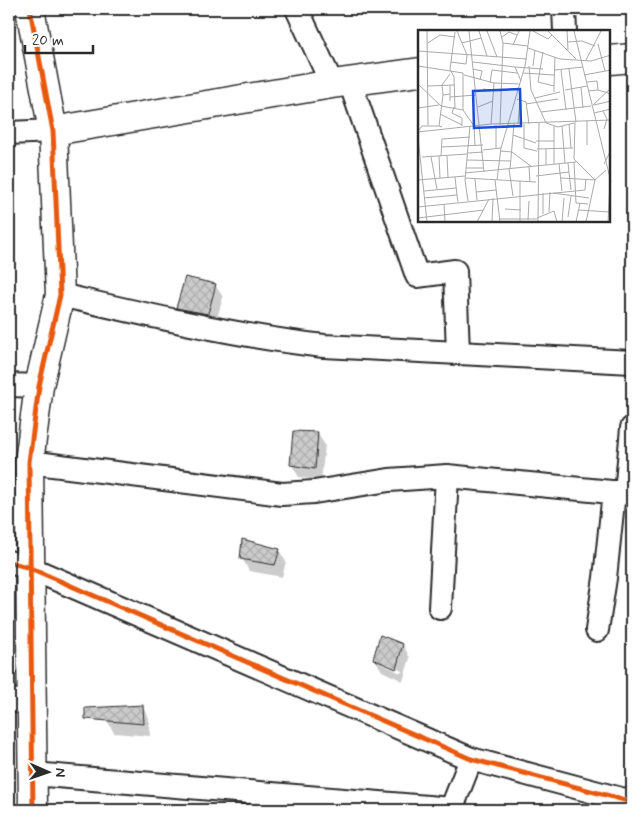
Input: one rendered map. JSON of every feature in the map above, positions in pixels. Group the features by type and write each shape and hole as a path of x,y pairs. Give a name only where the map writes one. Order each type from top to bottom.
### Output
{"street":[{"path":"30,9 53,131 60,295 40,386 29,462 19,565 20,702 33,774 33,810"},
{"path":"297,9 341,83 417,276 455,272 458,353"},
{"path":"564,9 565,30"},
{"path":"611,60 632,58"},
{"path":"9,133 53,131 341,83 418,72"},
{"path":"60,295 214,330 292,343 632,362"},
{"path":"9,385 40,386"},
{"path":"597,630 605,578 624,493 632,428"},
{"path":"29,462 282,494 314,492 389,480 447,476 624,493"},
{"path":"440,608 447,476"},
{"path":"19,565 470,759 632,802"},
{"path":"33,774 452,810 470,759"}],"building":[{"path":"185,277 216,284 208,314 176,308"},
{"path":"293,431 318,432 315,469 290,465"},
{"path":"242,539 280,549 275,565 240,559"},
{"path":"380,635 403,644 396,669 373,659"},
{"path":"143,705 144,724 85,719 85,708"}],"cycle path":[{"path":"30,9 53,131 60,295 39,386 29,462 33,810"},
{"path":"9,562 30,568 471,759 632,802"}]}
